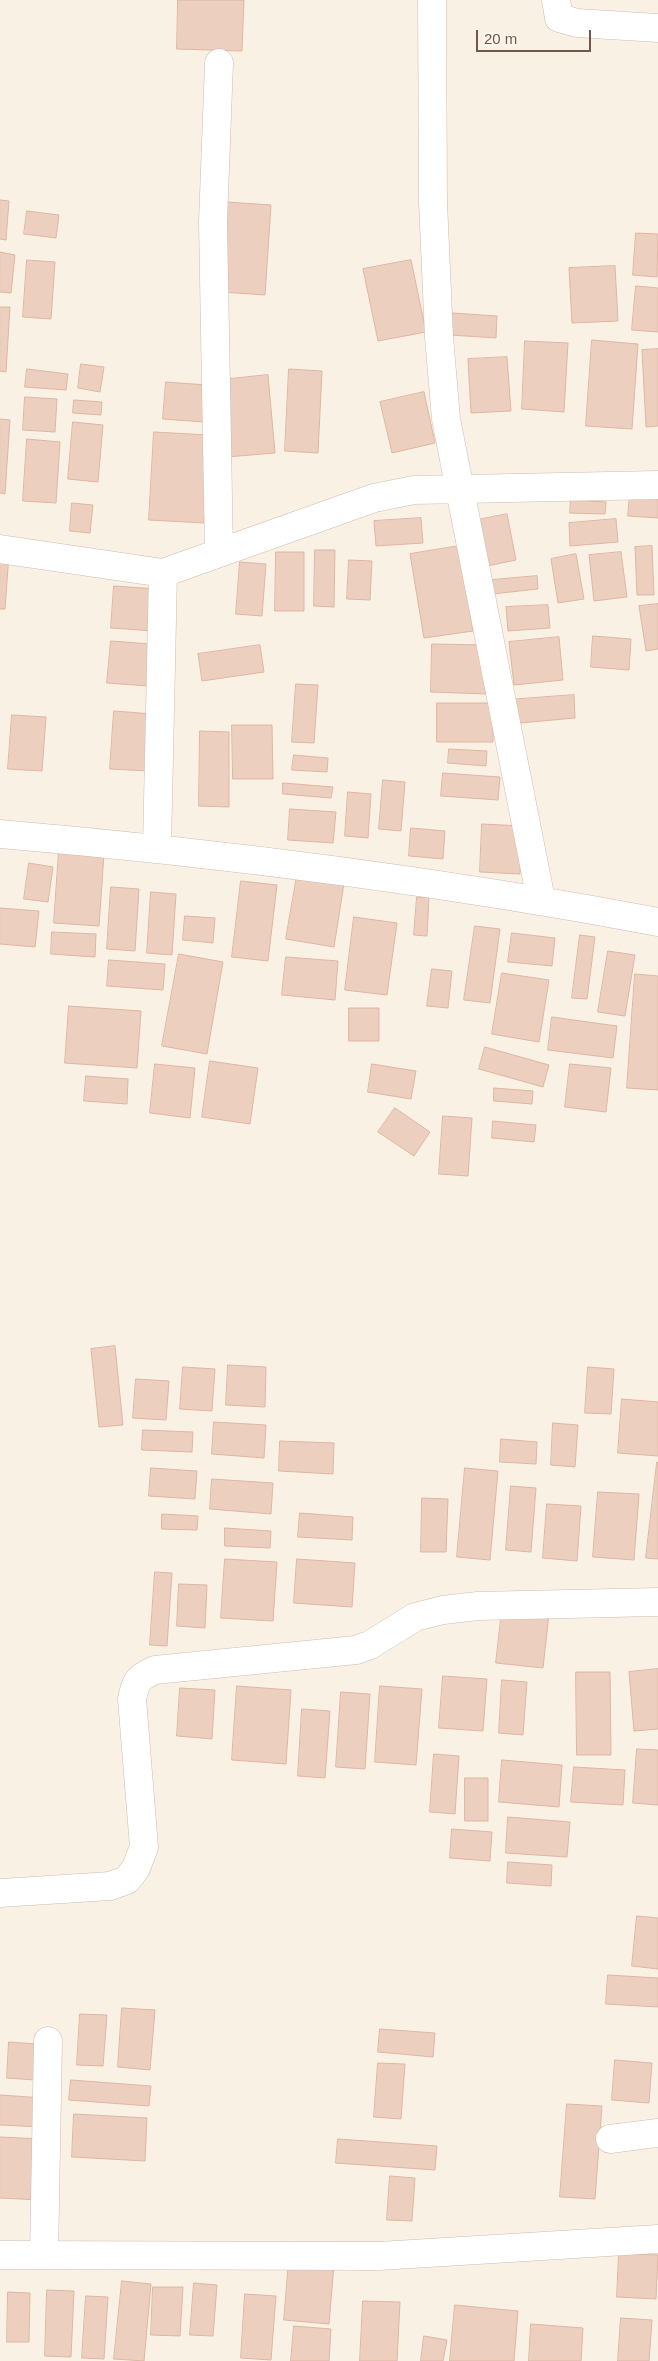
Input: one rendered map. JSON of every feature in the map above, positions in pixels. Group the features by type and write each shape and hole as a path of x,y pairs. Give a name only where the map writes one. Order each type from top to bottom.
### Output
{"street":[{"path":"432,0 432,202 439,337 446,419 541,900"},
{"path":"556,0 559,18 577,24 658,28"},
{"path":"219,62 213,222 219,553"},
{"path":"0,549 163,572 374,498 414,490 658,485"},
{"path":"157,848 163,572"},
{"path":"0,834 157,848 541,900 658,922"},
{"path":"0,1893 110,1886 127,1880 132,1874 144,1847 132,1699 136,1681 155,1670 356,1650 370,1645 415,1617 443,1610 478,1606 658,1602"},
{"path":"44,2255 48,2042"},
{"path":"610,2139 658,2133"},
{"path":"0,2255 379,2256 658,2239"}],"building":[{"path":"178,0 244,0 242,51 177,49"},
{"path":"0,200 9,201 6,240 0,239"},
{"path":"227,202 271,205 265,295 221,292"},
{"path":"27,211 59,215 56,238 24,234"},
{"path":"636,233 658,234 657,277 633,275"},
{"path":"0,252 15,255 11,293 0,292"},
{"path":"27,260 55,262 51,319 23,317"},
{"path":"411,260 426,332 378,341 363,269"},
{"path":"615,266 618,321 572,323 569,268"},
{"path":"636,286 658,288 658,332 632,330"},
{"path":"0,307 10,307 6,372 0,371"},
{"path":"452,313 497,316 496,338 450,335"},
{"path":"592,340 638,344 632,429 586,426"},
{"path":"525,341 568,343 564,412 522,409"},
{"path":"658,349 658,426 646,427 642,350"},
{"path":"507,357 511,411 471,413 468,359"},
{"path":"81,364 104,367 100,392 78,388"},
{"path":"27,369 68,374 66,390 25,387"},
{"path":"289,369 322,371 318,453 285,451"},
{"path":"268,375 275,453 227,457 220,380"},
{"path":"166,382 207,385 204,422 163,419"},
{"path":"424,392 435,443 392,453 380,402"},
{"path":"25,397 57,399 55,432 23,430"},
{"path":"74,400 102,402 101,415 73,413"},
{"path":"0,419 10,420 5,494 0,493"},
{"path":"73,422 103,425 98,482 68,479"},
{"path":"154,432 209,435 204,523 149,520"},
{"path":"27,439 60,442 56,503 23,501"},
{"path":"630,494 658,496 658,518 628,516"},
{"path":"571,500 606,502 605,514 570,513"},
{"path":"72,503 93,505 90,533 70,531"},
{"path":"507,514 516,560 487,566 478,520"},
{"path":"421,518 423,543 376,546 374,521"},
{"path":"616,519 618,542 570,546 569,523"},
{"path":"459,546 473,631 424,638 410,554"},
{"path":"652,546 654,595 637,595 635,547"},
{"path":"315,550 335,550 334,607 314,606"},
{"path":"276,552 304,552 304,611 275,611"},
{"path":"621,552 627,597 594,601 589,555"},
{"path":"0,553 9,554 5,609 0,609"},
{"path":"576,554 584,599 558,603 551,559"},
{"path":"349,560 372,561 370,600 347,599"},
{"path":"240,562 266,564 262,616 236,614"},
{"path":"537,576 538,589 483,595 481,581"},
{"path":"114,586 157,589 154,631 111,628"},
{"path":"658,604 658,649 646,651 639,606"},
{"path":"548,605 550,628 508,631 506,607"},
{"path":"593,636 631,639 629,670 591,667"},
{"path":"559,637 563,680 514,685 509,642"},
{"path":"111,641 151,644 148,686 107,683"},
{"path":"432,644 486,645 486,694 431,692"},
{"path":"260,645 264,672 202,681 198,654"},
{"path":"296,684 318,685 314,743 292,742"},
{"path":"574,695 575,718 509,724 507,700"},
{"path":"437,703 493,703 493,742 437,742"},
{"path":"114,711 153,714 149,771 110,769"},
{"path":"12,715 46,717 42,771 8,769"},
{"path":"232,725 272,725 273,779 233,779"},
{"path":"200,731 229,732 229,807 199,806"},
{"path":"449,749 487,751 486,766 448,763"},
{"path":"294,755 328,758 327,772 292,770"},
{"path":"443,773 500,777 498,800 441,796"},
{"path":"383,780 405,782 401,831 379,829"},
{"path":"283,783 333,787 331,798 283,794"},
{"path":"348,792 371,794 368,838 345,836"},
{"path":"290,809 336,812 333,843 288,840"},
{"path":"482,824 522,826 520,874 480,872"},
{"path":"411,828 445,831 443,859 409,856"},
{"path":"59,851 104,854 99,926 54,923"},
{"path":"29,863 53,867 48,902 24,899"},
{"path":"298,870 345,877 334,947 286,939"},
{"path":"241,881 277,885 268,961 232,957"},
{"path":"111,887 139,889 135,951 107,949"},
{"path":"151,892 176,894 172,955 147,953"},
{"path":"417,897 429,897 427,936 414,935"},
{"path":"0,908 39,911 35,947 0,944"},
{"path":"185,916 215,918 213,943 183,940"},
{"path":"354,917 397,923 387,995 345,990"},
{"path":"475,926 500,929 490,1003 464,1000"},
{"path":"52,932 96,934 95,957 51,954"},
{"path":"512,933 555,938 552,966 508,962"},
{"path":"580,935 595,937 587,999 572,998"},
{"path":"608,951 635,955 625,1016 598,1012"},
{"path":"179,954 223,962 207,1054 162,1046"},
{"path":"286,957 338,961 335,1000 282,995"},
{"path":"109,960 165,964 163,990 107,986"},
{"path":"432,969 452,971 448,1008 427,1006"},
{"path":"502,973 549,980 539,1042 492,1034"},
{"path":"635,974 658,976 658,1090 627,1088"},
{"path":"69,1006 141,1011 137,1068 65,1063"},
{"path":"349,1008 379,1008 379,1041 349,1041"},
{"path":"552,1017 617,1026 613,1058 548,1050"},
{"path":"485,1047 549,1065 543,1087 479,1069"},
{"path":"210,1061 258,1068 250,1124 202,1117"},
{"path":"155,1064 195,1068 190,1118 150,1113"},
{"path":"372,1064 416,1071 411,1099 368,1092"},
{"path":"570,1064 611,1068 606,1112 565,1107"},
{"path":"86,1076 128,1079 127,1104 84,1101"},
{"path":"494,1088 533,1091 532,1104 494,1101"},
{"path":"395,1108 430,1132 414,1156 378,1132"},
{"path":"443,1116 472,1118 468,1176 439,1174"},
{"path":"493,1121 536,1125 534,1142 492,1138"},
{"path":"115,1346 123,1425 99,1427 91,1349"},
{"path":"228,1365 266,1367 265,1407 226,1405"},
{"path":"183,1367 215,1369 212,1411 180,1409"},
{"path":"588,1367 614,1369 611,1414 585,1413"},
{"path":"136,1379 169,1381 166,1420 133,1418"},
{"path":"622,1399 658,1402 658,1456 618,1453"},
{"path":"214,1422 266,1425 264,1458 212,1454"},
{"path":"553,1423 578,1425 575,1467 551,1465"},
{"path":"143,1430 193,1432 192,1452 142,1450"},
{"path":"501,1439 537,1442 536,1464 500,1462"},
{"path":"280,1441 334,1443 333,1474 279,1471"},
{"path":"658,1463 658,1559 646,1558"},
{"path":"151,1468 197,1471 195,1499 149,1496"},
{"path":"465,1468 498,1471 490,1560 457,1557"},
{"path":"212,1479 273,1483 271,1514 210,1509"},
{"path":"511,1486 536,1488 531,1552 506,1550"},
{"path":"598,1492 639,1494 634,1560 593,1557"},
{"path":"422,1498 448,1499 446,1552 421,1552"},
{"path":"547,1504 581,1506 577,1561 543,1558"},
{"path":"300,1513 353,1517 352,1540 298,1537"},
{"path":"162,1514 198,1516 197,1530 162,1529"},
{"path":"225,1528 271,1531 270,1548 225,1546"},
{"path":"225,1559 277,1562 273,1621 221,1618"},
{"path":"297,1559 355,1563 352,1607 294,1603"},
{"path":"155,1572 172,1573 167,1646 150,1645"},
{"path":"179,1584 207,1585 205,1628 177,1626"},
{"path":"502,1610 549,1614 543,1668 496,1663"},
{"path":"658,1669 658,1729 634,1731 629,1672"},
{"path":"576,1672 610,1672 611,1755 577,1755"},
{"path":"443,1676 487,1679 483,1731 439,1728"},
{"path":"502,1680 527,1682 523,1735 499,1733"},
{"path":"237,1686 291,1690 286,1764 232,1760"},
{"path":"380,1686 422,1689 416,1765 375,1762"},
{"path":"180,1688 215,1690 212,1739 177,1736"},
{"path":"341,1692 370,1694 365,1769 336,1767"},
{"path":"302,1709 330,1711 325,1778 298,1776"},
{"path":"637,1749 658,1750 658,1805 633,1803"},
{"path":"434,1754 459,1756 455,1814 430,1812"},
{"path":"502,1760 562,1765 559,1807 499,1802"},
{"path":"574,1767 625,1770 623,1805 571,1802"},
{"path":"465,1778 488,1778 488,1821 465,1821"},
{"path":"508,1817 570,1822 567,1857 506,1853"},
{"path":"452,1829 492,1832 490,1861 450,1858"},
{"path":"508,1862 552,1865 551,1886 507,1883"},
{"path":"637,1916 658,1918 658,1969 632,1966"},
{"path":"608,1975 658,1978 658,2007 606,2004"},
{"path":"122,2008 155,2010 150,2070 118,2067"},
{"path":"80,2014 107,2015 103,2066 77,2065"},
{"path":"380,2029 435,2033 433,2057 378,2052"},
{"path":"9,2042 37,2044 35,2080 7,2078"},
{"path":"615,2060 652,2063 649,2103 612,2100"},
{"path":"378,2063 405,2064 401,2119 374,2117"},
{"path":"71,2080 151,2086 149,2106 69,2100"},
{"path":"0,2095 44,2098 42,2127 0,2125"},
{"path":"567,2104 602,2106 595,2199 560,2197"},
{"path":"74,2114 147,2118 145,2161 72,2157"},
{"path":"0,2137 43,2139 40,2200 0,2198"},
{"path":"338,2139 437,2146 435,2170 336,2163"},
{"path":"390,2176 415,2178 412,2221 387,2220"},
{"path":"619,2254 658,2255 656,2299 617,2297"},
{"path":"289,2261 334,2265 329,2324 284,2320"},
{"path":"122,2281 151,2284 144,2361 114,2359"},
{"path":"194,2283 217,2285 213,2336 190,2335"},
{"path":"153,2287 183,2287 180,2336 151,2335"},
{"path":"47,2290 74,2291 71,2357 45,2356"},
{"path":"8,2292 30,2293 29,2342 7,2342"},
{"path":"245,2294 276,2296 271,2360 241,2358"},
{"path":"86,2296 108,2297 104,2359 82,2358"},
{"path":"363,2301 400,2302 397,2361 360,2361"},
{"path":"455,2305 518,2311 514,2361 450,2361"},
{"path":"621,2318 652,2320 649,2361 618,2361"},
{"path":"531,2324 583,2328 581,2361 529,2361"},
{"path":"294,2326 331,2329 329,2361 291,2361"},
{"path":"424,2336 447,2340 443,2361 421,2361"}]}
